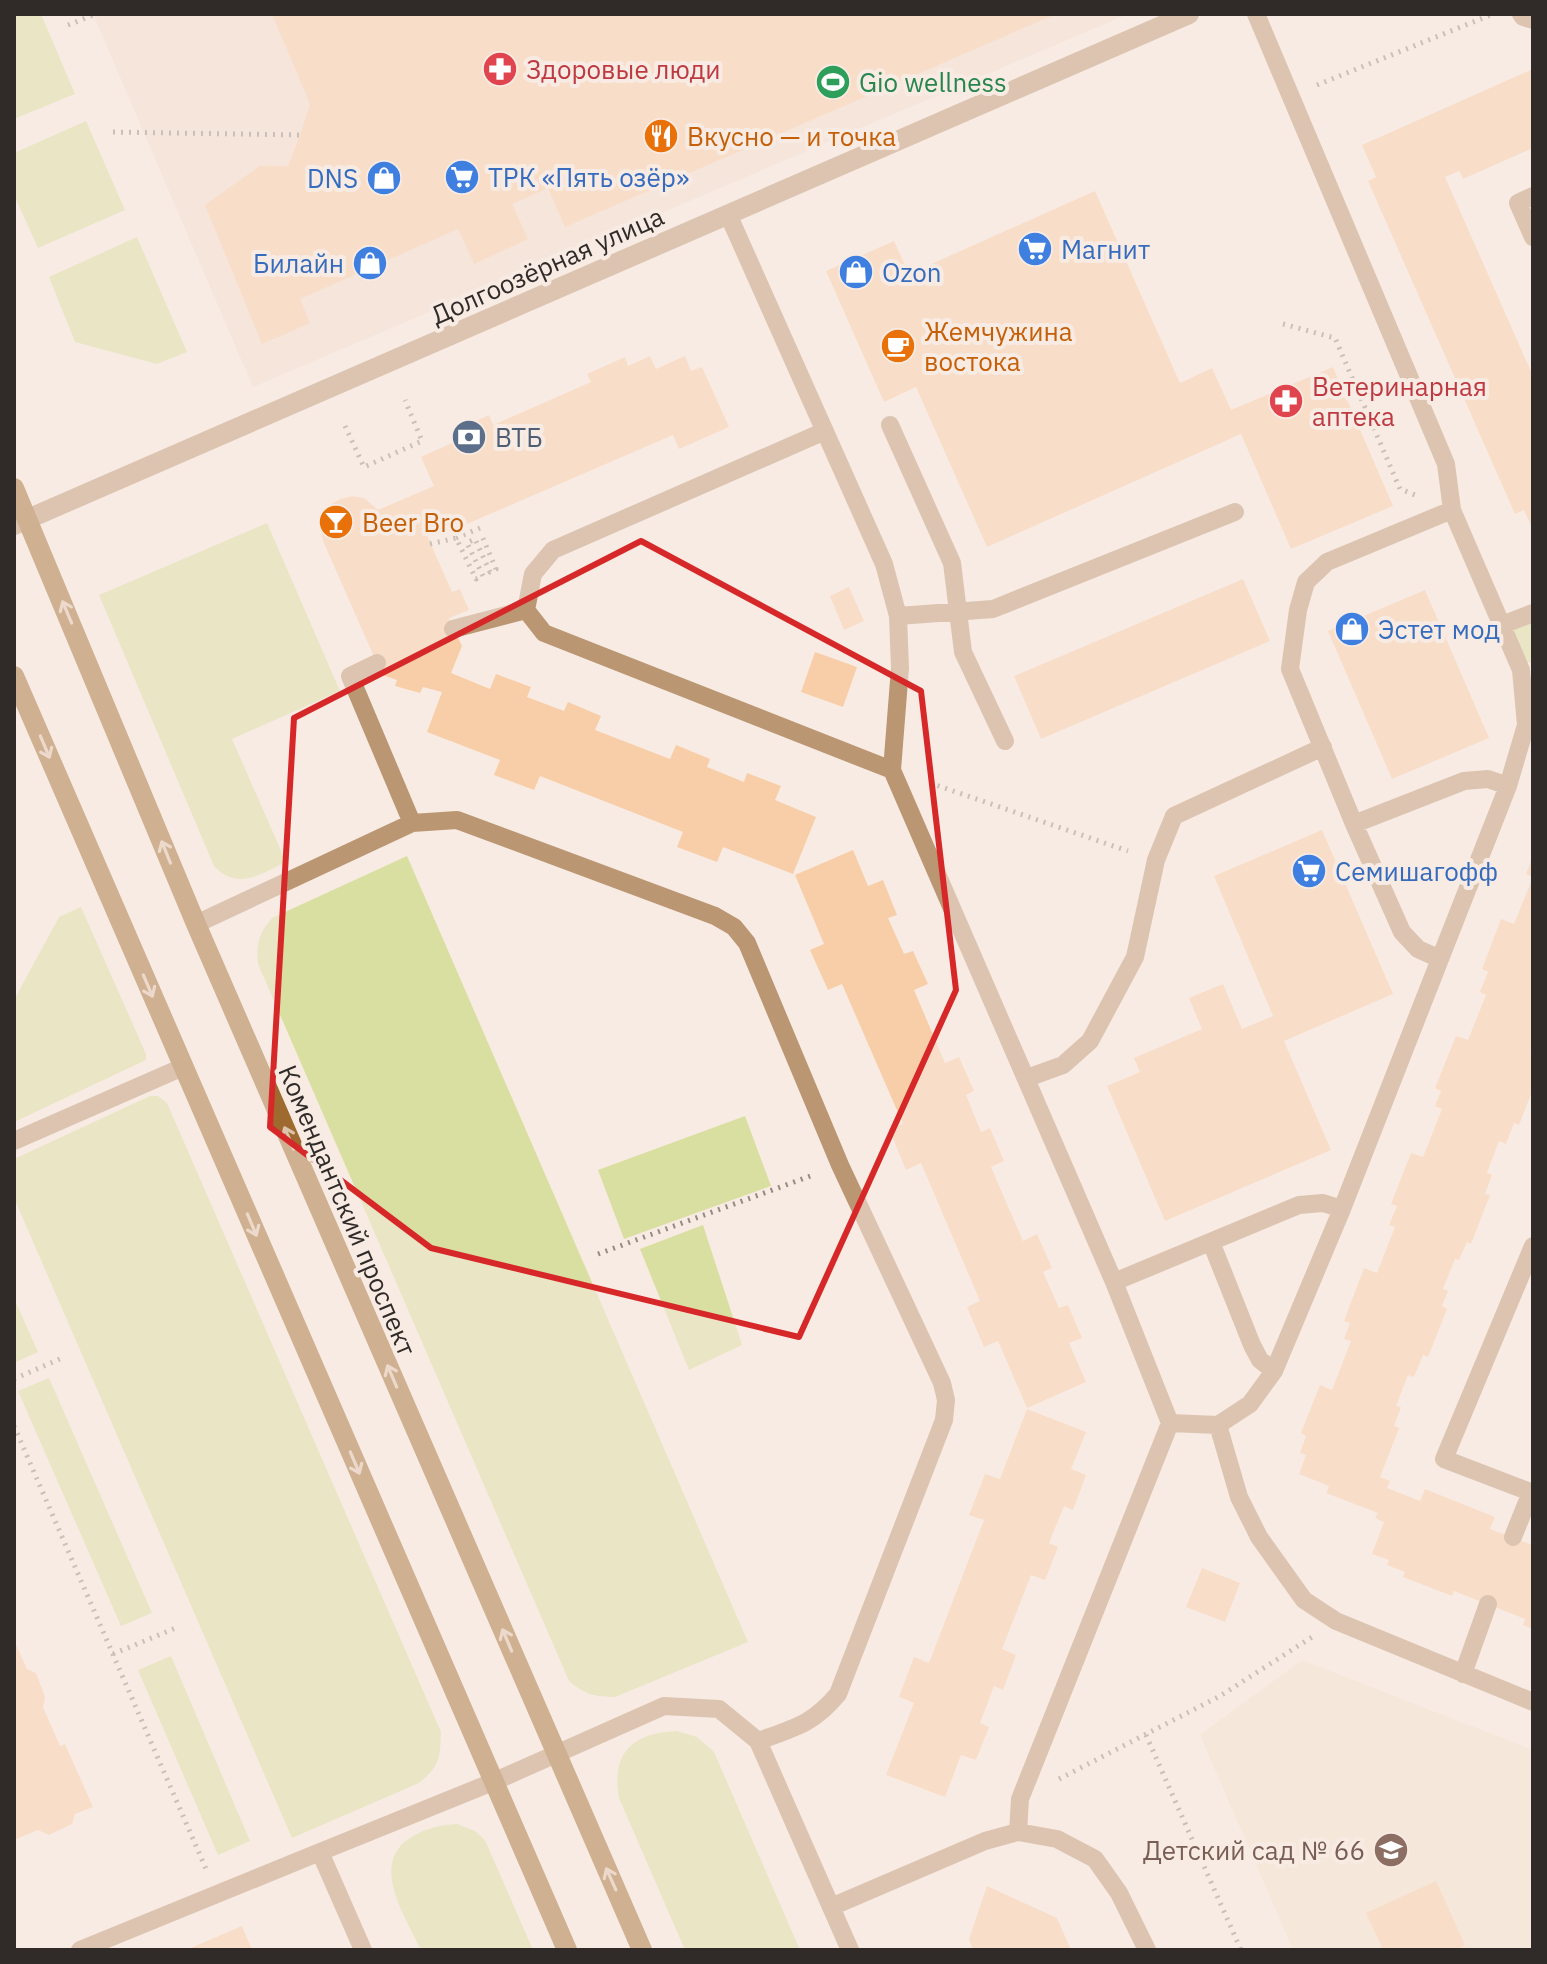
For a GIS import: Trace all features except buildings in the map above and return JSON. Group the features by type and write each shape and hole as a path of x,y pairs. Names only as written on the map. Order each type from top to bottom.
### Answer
{"main road":[{"name":"Комендантский проспект","path":"14,488 21,522 642,1950"},
{"path":"14,676 567,1950"}],"street":[{"name":"Долгоозёрная улица","path":"21,522 1189,14"}],"lane":[{"path":"1170,1423 1218,1425 1250,1404 1274,1371 1342,1209 1508,786 1526,725 1521,670 1452,510 1446,464 1256,14"},
{"path":"1521,14 1533,20"},
{"path":"1533,196 1518,203 1533,237"},
{"path":"728,214 884,564 898,616 900,668 892,770 1114,1282 1170,1423 1020,1799 1018,1832"},
{"path":"890,425 952,563 963,652 1005,741"},
{"path":"825,431 553,550 533,574 526,610 544,633 892,770"},
{"path":"1440,959 1418,949 1402,932 1290,669 1298,610 1306,582 1327,562 1452,510"},
{"path":"898,616 993,609 1235,512"},
{"path":"453,629 526,610"},
{"path":"1502,625 1533,613"},
{"path":"377,663 350,676 412,823"},
{"path":"1027,1078 1063,1065 1090,1041 1135,957 1156,860 1174,816 1323,747"},
{"path":"1354,824 1464,781 1488,779 1508,786"},
{"path":"196,924 412,823 457,820 715,916 734,927 747,943 840,1165 942,1383 946,1400 944,1420 838,1694 822,1713 802,1725 758,1741"},
{"path":"14,1141 183,1067"},
{"path":"1114,1282 1299,1205 1323,1203 1342,1209"},
{"path":"1211,1242 1252,1345 1260,1360 1274,1371"},
{"path":"1513,1537 1532,1493 1444,1459 1533,1246"},
{"path":"1218,1425 1239,1497 1259,1537 1304,1600 1336,1621 1533,1702"},
{"path":"1463,1674 1488,1604"},
{"path":"86,1949 493,1782 664,1706 719,1709 758,1741 850,1950"},
{"path":"831,1907 985,1841 1018,1832 1057,1839 1095,1859 1119,1893 1147,1950"},
{"path":"320,1852 363,1950"}],"path":[{"path":"68,25 96,14"},
{"path":"1291,96 1493,14"},
{"path":"113,132 300,135"},
{"path":"1283,324 1335,338 1400,489 1452,510"},
{"path":"345,426 364,467 422,441 405,400"},
{"path":"430,544 480,528"},
{"path":"456,538 476,579 483,576 467,543 475,539 490,572 496,569 482,536"},
{"path":"892,770 1156,860"},
{"path":"598,1254 840,1165"},
{"path":"14,1379 62,1358"},
{"path":"14,1426 217,1894"},
{"path":"1020,1799 1220,1696 1336,1621"},
{"path":"113,1654 178,1627"},
{"path":"1146,1735 1241,1950"}],"highlighted area":[{"path":"641,541 921,691 956,990 799,1337 431,1248 270,1127 294,718"}],"shaded area":[{"name":"ТРК «Пять озёр»","path":"93,14 1128,14 253,387"},
{"name":"Детский сад № 66","path":"1302,1660 1533,1750 1533,1950 1293,1950 1200,1735"}],"green space":[{"path":"14,14 41,14 75,94 14,119"},
{"path":"86,121 125,210 38,248 14,195 14,153"},
{"path":"137,237 187,352 157,364 75,342 49,277"},
{"path":"267,523 340,691 232,739 286,862 258,875 240,879 231,878 214,866 99,595"},
{"path":"1533,620 1533,662 1524,663 1511,628"},
{"path":"407,856 748,1642 615,1697 590,1694 569,1681 258,964 259,939 272,918"},
{"path":"81,907 146,1060 14,1122 14,1000 59,917"},
{"path":"150,1096 158,1096 167,1103 441,1732 438,1761 419,1783 292,1838 14,1198 14,1159"},
{"path":"745,1116 771,1186 624,1239 598,1170"},
{"path":"703,1225 742,1345 689,1370 640,1249"},
{"path":"14,1298 38,1352 14,1363"},
{"path":"49,1378 152,1613 121,1626 18,1391"},
{"path":"171,1656 250,1841 218,1855 138,1670"},
{"path":"677,1731 697,1737 714,1752 800,1950 685,1950 619,1798 617,1782 618,1768 628,1748 648,1736"},
{"path":"457,1824 475,1831 485,1840 533,1950 421,1950 394,1892 392,1862 398,1849 410,1838 433,1828"}],"place":[{"name":"Здоровые люди","path":"500,69"},
{"name":"Gio wellness","path":"833,82"},
{"name":"Вкусно — и точка","path":"661,136"},
{"name":"ТРК «Пять озёр»","path":"462,177"},
{"name":"DNS","path":"384,178"},
{"name":"Магнит","path":"1035,249"},
{"name":"Билайн","path":"370,263"},
{"name":"Ozon","path":"856,272"},
{"name":"Жемчужина востока","path":"898,346"},
{"name":"Ветеринарная аптека","path":"1286,401"},
{"name":"ВТБ","path":"469,437"},
{"name":"Beer Bro","path":"336,522"},
{"name":"Эстет мод","path":"1352,629"},
{"name":"Семишагофф","path":"1309,871"},
{"name":"Детский сад № 66","path":"1391,1850"}]}
